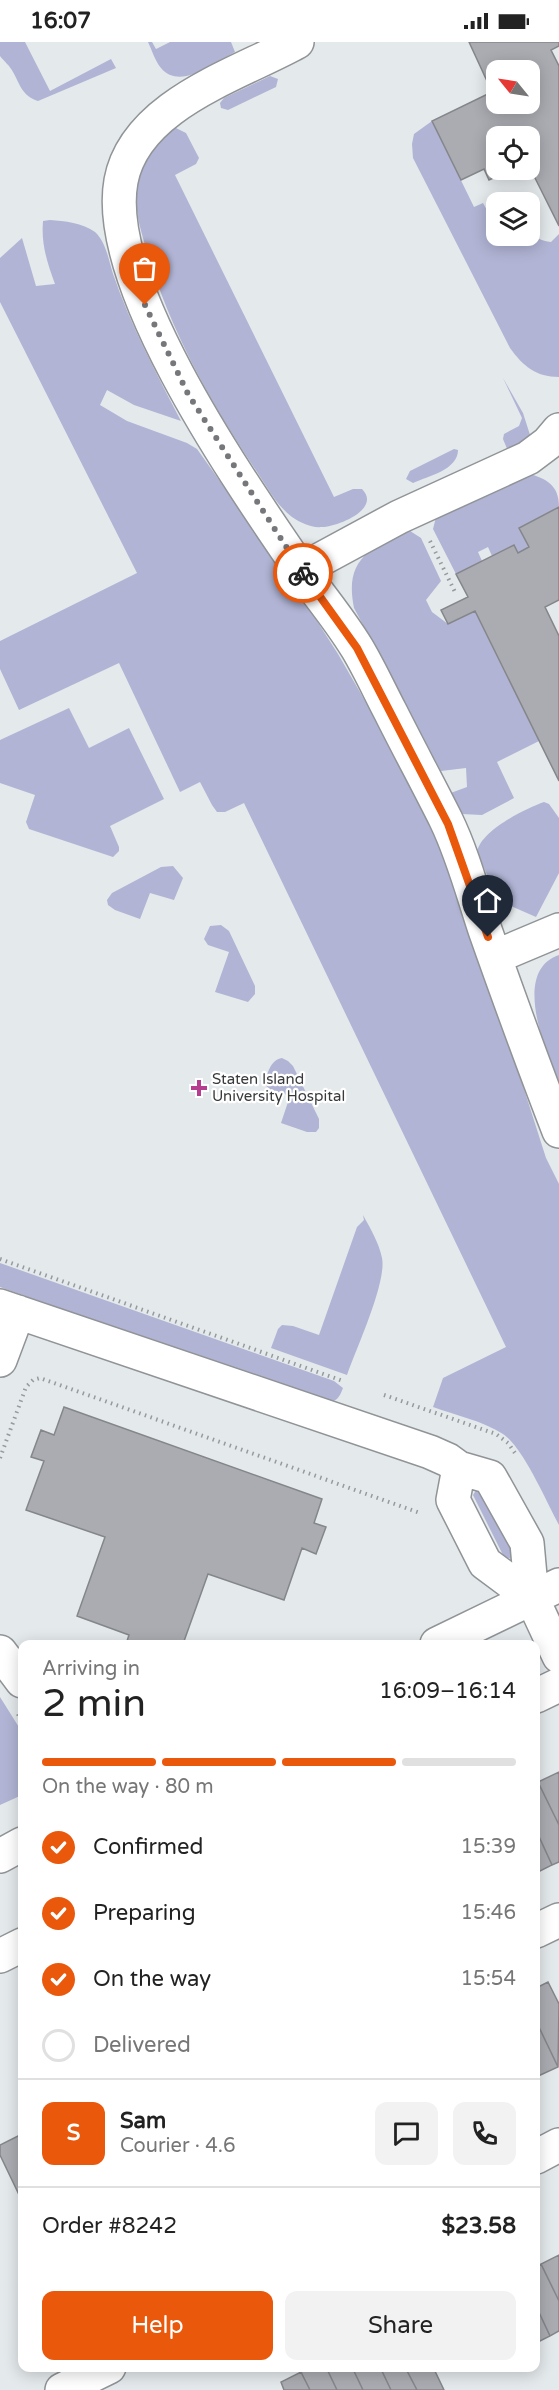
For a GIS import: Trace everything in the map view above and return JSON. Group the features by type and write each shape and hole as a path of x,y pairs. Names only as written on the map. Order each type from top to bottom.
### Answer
{"street":[{"path":"297,42 192,96 158,117 141,135 121,181 120,210 123,238 145,305 188,394 301,570 357,648 448,824 559,1131"},
{"path":"301,570 415,510 528,458 548,443 559,430"},
{"path":"495,957 559,930"},
{"path":"0,1360 9,1309 430,1452 459,1468 490,1477 527,1543 546,1592 559,1656"},
{"path":"459,1468 453,1500 485,1563 546,1592"},
{"path":"445,1640 546,1592"},
{"path":"0,1652 18,1676"},
{"path":"540,1694 559,1685"},
{"path":"0,1856 18,1846"},
{"path":"540,1929 559,1920"},
{"path":"0,1956 18,1947"},
{"path":"540,2155 559,2145"},
{"path":"62,2390 99,2372"}],"path":[{"path":"415,510 455,592"},
{"path":"0,1259 344,1381"},
{"path":"0,1458 26,1386 40,1378 426,1516"}],"shaded area":[{"path":"0,42 25,42 50,91 111,59 116,68 38,101 25,93 12,70 0,56"},
{"path":"148,42 152,42 156,49 170,42 231,42 235,52 208,68 188,76 178,77 161,68"},
{"path":"270,76 278,79 276,87 228,110 221,108 220,103 224,98"},
{"path":"432,121 474,207 483,203 486,208 486,246 540,246 540,239 551,242 559,234 559,377 537,373 520,360 510,348 413,158 414,134"},
{"path":"174,127 186,133 199,158 196,164 175,175 334,497 353,489 362,489 367,496 362,510 347,520 329,526 314,527 295,519 280,506 207,390 168,310 138,219 136,189 146,157 154,143"},
{"path":"43,221 79,225 99,236 136,331 181,421 134,405 107,390 100,405 127,421 187,443 197,449 294,585 338,654 383,732 444,857 494,995 546,1158 559,1184 559,1525 526,1463 511,1441 487,1425 433,1407 443,1378 506,1347 244,803 225,812 217,812 200,782 180,792 119,663 19,710 0,669 0,641 137,573 0,302 0,258 22,238 36,286 55,284 47,260 43,237"},
{"path":"503,378 523,413 531,438 508,451 503,439 504,434 519,426 522,418"},
{"path":"454,449 458,450 457,457 448,467 413,483 406,479 410,471"},
{"path":"527,473 546,481 554,488 559,507 519,528 529,547 518,553 514,545 492,556 488,547 478,552 482,561 456,574 433,529 436,517"},
{"path":"407,529 421,538 441,581 426,600 432,612 448,624 475,611 539,741 497,762 514,798 482,815 462,814 448,794 467,787 466,768 441,771 354,608 353,578 363,558 371,550"},
{"path":"69,708 89,748 129,728 164,799 110,826 119,847 119,851 113,857 29,829 26,822 35,795 0,783 0,740"},
{"path":"544,802 549,804 559,818 559,873 536,917 504,903 491,884 477,852 486,836 495,828"},
{"path":"173,866 183,878 174,900 150,893 140,919 108,905 107,900 112,893 161,867"},
{"path":"221,925 229,931 255,986 255,994 248,1002 215,992 229,952 208,945 204,939 210,926"},
{"path":"559,955 559,1083 541,1033 534,994 537,977 545,964"},
{"path":"282,1058 293,1066 319,1119 319,1128 316,1132 307,1132 281,1123 290,1096 265,1085 272,1065"},
{"path":"363,1215 379,1247 382,1269 370,1316 347,1375 271,1348 278,1329 282,1325 293,1326 319,1335 357,1227 364,1220"},
{"path":"0,1263 334,1381 343,1388 337,1399 326,1402 0,1287"},
{"path":"478,1487 517,1552 513,1559 504,1557 473,1495"},
{"path":"0,1697 18,1726 18,1797 0,1805"}],"building":[{"path":"469,42 559,42 559,46 551,50 559,66 559,226 536,180 540,180 540,126 486,126 486,173 484,169 461,180 432,121 486,95 486,114 540,114 540,60 486,60 486,79"},
{"path":"559,507 559,600 545,607 559,636 559,781 475,611 448,624 441,610 468,597 456,574 514,545 518,553 529,547 519,528"},
{"path":"64,1407 322,1499 314,1523 326,1527 316,1554 302,1548 284,1600 208,1574 184,1640 127,1640 129,1635 77,1616 105,1537 26,1510 44,1461 31,1457 41,1430 54,1435"},
{"path":"559,1772 559,1825 540,1786 540,1781"},
{"path":"540,1786 559,1825 559,1862 552,1865 540,1839"},
{"path":"540,1839 552,1865 540,1871"},
{"path":"548,1982 559,2004 558,2067 540,2029 540,1986"},
{"path":"540,2029 558,2067 540,2075"},
{"path":"18,2136 18,2193 0,2155 0,2145"},
{"path":"559,2255 559,2301 541,2264"},
{"path":"540,2265 559,2301 559,2331 550,2336 540,2315"},
{"path":"540,2315 550,2336 540,2341"},
{"path":"301,2372 328,2372 337,2390 310,2390"},
{"path":"301,2372 310,2390 284,2390 281,2382"},
{"path":"328,2372 354,2372 363,2390 337,2390"},
{"path":"354,2372 382,2372 391,2390 363,2390"},
{"path":"382,2372 408,2372 417,2390 391,2390"},
{"path":"408,2372 435,2372 444,2390 417,2390"}],"way so far":[{"path":"145,305 188,394 303,573"}],"place":[{"name":"Staten Island University Hospital","path":"199,1088"}],"route":[{"path":"303,573 357,648 448,824 488,937"}]}
